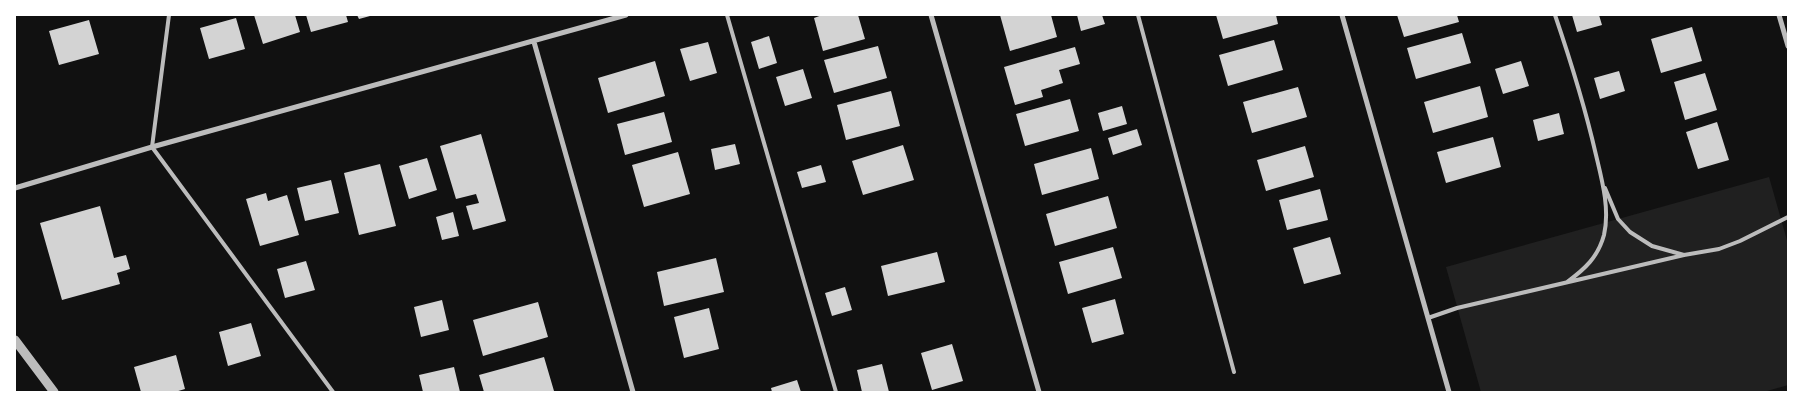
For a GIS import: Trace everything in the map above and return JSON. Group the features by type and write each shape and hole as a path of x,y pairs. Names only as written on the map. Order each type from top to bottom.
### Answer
{"street":[{"path":"15,188 152,147 626,15"},
{"path":"931,15 1039,392"},
{"path":"1342,15 1449,392"},
{"path":"1779,15 1788,46"},
{"path":"534,42 633,392"},
{"path":"15,340 54,392"}],"lane":[{"path":"169,15 152,147 333,392"},
{"path":"727,15 836,392"},
{"path":"1138,15 1234,372"},
{"path":"1555,15 1584,101 1603,184 1606,224 1600,248 1588,265 1567,282"},
{"path":"1603,184 1618,219 1630,232 1652,246 1684,255"},
{"path":"1428,318 1457,308 1719,248 1740,241 1788,217"}],"shaded area":[{"path":"1769,177 1788,244 1788,385 1764,392 1481,392 1446,267"}],"building":[{"path":"254,15 295,15 300,32 263,44"},
{"path":"306,15 346,15 348,22 311,32"},
{"path":"357,15 370,15 370,16 359,19"},
{"path":"822,15 858,15 865,39 823,51 814,18"},
{"path":"1000,15 1051,15 1057,37 1010,51"},
{"path":"1077,15 1102,15 1105,24 1081,31"},
{"path":"1216,15 1276,15 1278,24 1223,39"},
{"path":"1397,15 1457,15 1459,22 1404,37"},
{"path":"1572,15 1599,15 1602,25 1577,32"},
{"path":"236,18 245,49 209,59 200,28"},
{"path":"89,20 99,54 59,65 49,31"},
{"path":"1692,27 1702,61 1661,73 1651,39"},
{"path":"1462,33 1471,63 1416,79 1407,48"},
{"path":"769,36 777,63 759,69 751,42"},
{"path":"1274,40 1283,70 1228,86 1219,55"},
{"path":"708,42 717,73 690,81 680,49"},
{"path":"878,46 887,78 834,93 824,60"},
{"path":"1075,47 1080,64 1059,70 1063,83 1041,90 1043,97 1015,105 1004,67"},
{"path":"655,61 665,96 608,113 598,78"},
{"path":"1521,61 1529,86 1503,94 1495,69"},
{"path":"803,69 812,98 785,106 776,77"},
{"path":"1619,71 1625,91 1600,99 1594,78"},
{"path":"1705,73 1717,110 1685,120 1674,82"},
{"path":"1480,86 1488,117 1433,133 1424,102"},
{"path":"1298,87 1307,117 1252,133 1243,102"},
{"path":"891,91 900,126 846,140 837,105"},
{"path":"1070,99 1079,131 1025,146 1016,114"},
{"path":"1122,106 1127,124 1103,131 1098,113"},
{"path":"664,112 672,142 625,155 617,124"},
{"path":"1559,113 1564,134 1538,141 1533,120"},
{"path":"1717,122 1729,160 1698,169 1686,132"},
{"path":"1137,129 1142,145 1113,155 1108,138"},
{"path":"481,134 506,221 473,230 466,206 479,203 476,194 456,199 440,146"},
{"path":"1493,137 1501,167 1446,183 1437,152"},
{"path":"735,144 740,164 715,170 711,149"},
{"path":"903,145 914,180 863,195 852,161"},
{"path":"1305,146 1314,177 1266,191 1257,160"},
{"path":"1091,148 1099,179 1042,195 1034,164"},
{"path":"678,152 690,194 644,207 632,165"},
{"path":"427,158 437,190 409,199 399,166"},
{"path":"380,164 396,226 359,235 344,173"},
{"path":"821,165 826,182 802,188 797,172"},
{"path":"331,180 339,213 305,221 297,188"},
{"path":"1320,189 1328,220 1287,230 1279,200"},
{"path":"266,193 268,201 287,195 299,235 260,246 246,199"},
{"path":"1108,196 1117,228 1055,246 1046,214"},
{"path":"100,206 114,258 126,255 130,269 117,273 120,284 62,300 40,223"},
{"path":"453,212 459,236 442,240 436,217"},
{"path":"1330,237 1341,274 1304,284 1293,248"},
{"path":"1113,247 1122,278 1068,294 1059,262"},
{"path":"937,252 945,282 888,296 881,266"},
{"path":"716,258 724,292 664,306 657,272"},
{"path":"306,261 315,290 285,298 277,269"},
{"path":"845,287 852,310 832,316 825,293"},
{"path":"1115,299 1124,334 1092,343 1082,308"},
{"path":"442,300 449,330 421,337 414,307"},
{"path":"538,302 548,337 483,356 473,320"},
{"path":"709,308 719,349 684,358 674,317"},
{"path":"251,323 261,356 228,366 219,332"},
{"path":"952,344 963,381 932,390 921,353"},
{"path":"176,355 185,389 175,392 141,392 134,367"},
{"path":"544,357 554,391 484,392 479,375"},
{"path":"882,364 889,392 862,392 857,370"},
{"path":"454,367 460,392 423,392 419,375"},
{"path":"797,380 801,392 772,392 771,388"}]}
